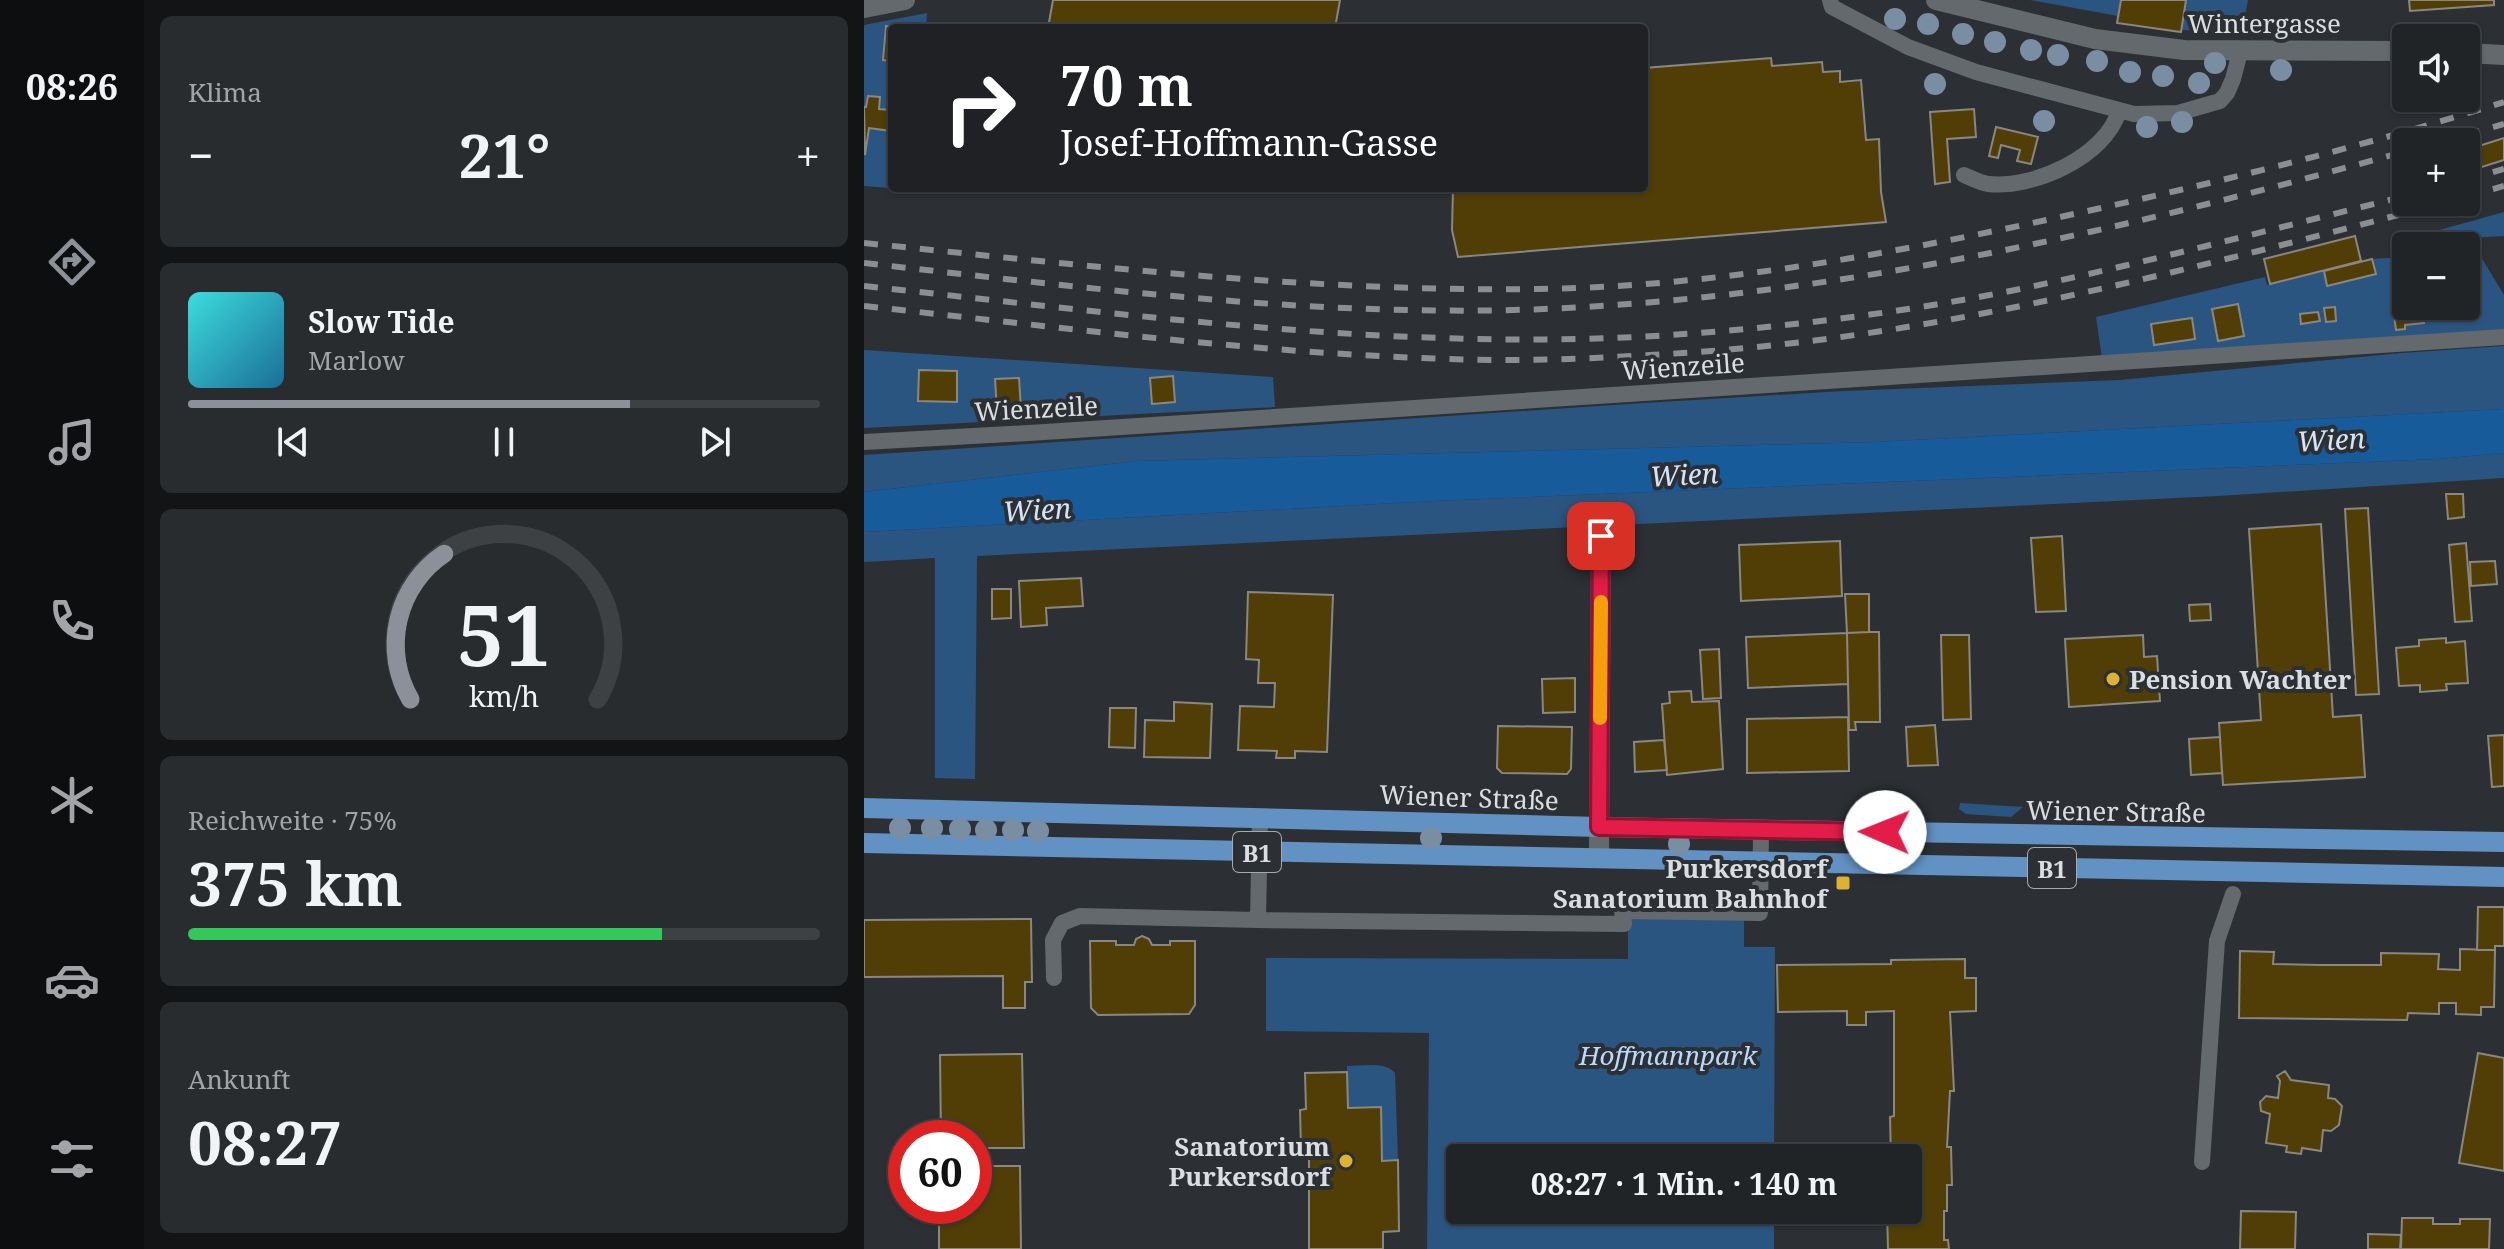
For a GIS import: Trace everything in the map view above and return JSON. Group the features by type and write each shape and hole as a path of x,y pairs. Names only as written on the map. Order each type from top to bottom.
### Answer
{"main road":[{"name":"Wiener Straße","path":"864,808 1599,827 2504,842"},
{"name":"B1","path":"864,843 2504,877"}],"street":[{"path":"864,8 905,0"},
{"name":"Wintergasse","path":"1936,0 2095,39 2184,50 2392,51"},
{"path":"2480,54 2504,55"},
{"path":"1599,858 1601,536"}],"lane":[{"path":"1830,0 1832,7 1908,47 1976,72 2134,114 2178,113 2220,101 2233,79 2240,52"},
{"path":"1964,175 1985,184 2043,175 2096,147 2112,129 2119,111"},
{"name":"Wienzeile","path":"864,442 2504,337"},
{"path":"1258,920 1260,818"},
{"path":"1054,978 1053,940 1062,923 1080,916 1624,924 1622,911 1760,913 1761,830"},
{"path":"2202,1162 2217,941 2233,894"}],"green space":[{"path":"2030,0 2248,0 2242,32 2179,30 2117,23 2118,16"},
{"path":"927,13 926,24 888,24 888,187 864,186 864,25"},
{"path":"2504,212 2504,236 2480,237 2480,232 2432,232"},
{"path":"2480,255 2504,295 2504,333 2102,358 2096,317 2265,277 2267,285 2324,271 2327,285 2376,273 2372,259 2392,258 2392,320 2480,320"},
{"path":"2504,346 2504,409 1875,442 1137,461 864,492 864,455 1844,391 2120,380"},
{"path":"864,350 1273,377 1275,407 864,428"},
{"path":"2504,453 2504,478 2218,496 977,556 975,779 935,778 935,558 864,562 864,532 1434,501 2438,459"},
{"path":"1960,803 2023,807 2011,817 1966,814 1959,809"},
{"name":"Hoffmannpark","path":"1628,916 1744,917 1744,947 1775,947 1774,1144 1446,1144 1446,1224 1774,1224 1774,1249 1427,1249 1429,1033 1266,1031 1266,958 1628,959"},
{"path":"1347,1066 1379,1066 1395,1073 1398,1160 1382,1161 1381,1107 1348,1108"}],"water":[{"name":"Wien","path":"2504,409 2504,453 2438,459 1434,501 864,532 864,492 1137,461 1875,442"}],"building":[{"path":"1053,0 1340,0 1336,24 1049,24"},
{"path":"2121,0 2186,0 2181,32 2117,23"},
{"path":"2409,0 2494,0 2494,5 2410,11"},
{"path":"886,26 888,61 883,60"},
{"path":"1771,58 1772,66 1822,62 1823,72 1840,71 1840,82 1861,80 1866,140 1879,139 1881,192 1886,222 1458,257 1452,230 1453,192 1648,192 1648,68"},
{"path":"868,96 880,97 879,109 888,110 888,130 869,128 865,155 864,107"},
{"path":"1974,109 1976,137 1947,139 1950,182 1935,184 1930,112"},
{"path":"1996,127 2038,137 2031,164 2017,161 2020,150 2001,145 1998,158 1989,156"},
{"path":"2504,138 2504,160 2480,168 2480,146"},
{"path":"2355,236 2361,261 2270,284 2264,259"},
{"path":"2372,259 2376,274 2327,286 2324,271"},
{"path":"2238,304 2244,336 2218,341 2212,309"},
{"path":"2335,307 2336,321 2326,322 2324,308"},
{"path":"2318,312 2320,321 2301,324 2300,314"},
{"path":"2192,318 2195,339 2154,345 2151,324"},
{"path":"2395,320 2424,320 2424,323 2405,325 2405,329 2396,330"},
{"path":"919,370 957,371 957,402 918,401"},
{"path":"1173,376 1175,402 1152,404 1150,378"},
{"path":"1019,378 1021,410 997,411 995,379"},
{"path":"2446,494 2463,494 2464,517 2448,519"},
{"path":"2368,508 2379,694 2356,695 2345,509"},
{"path":"2321,524 2333,717 2361,715 2365,777 2223,785 2219,723 2261,720 2249,529"},
{"path":"2062,536 2066,611 2036,612 2031,538"},
{"path":"1840,541 1842,596 1741,601 1739,545"},
{"path":"2466,543 2472,621 2455,622 2449,545"},
{"path":"2495,561 2497,584 2471,586 2470,562"},
{"path":"1081,578 1083,606 1046,608 1047,625 1021,627 1019,581"},
{"path":"992,589 1011,589 1011,618 992,619"},
{"path":"1248,592 1333,595 1327,752 1295,751 1295,758 1276,758 1277,751 1238,750 1240,706 1274,707 1275,683 1258,683 1259,660 1246,659"},
{"path":"1845,594 1869,594 1869,632 1847,633"},
{"path":"2210,604 2211,620 2190,621 2189,605"},
{"path":"1879,632 1880,722 1855,722 1856,730 1849,730 1847,633"},
{"path":"1847,633 1848,684 1748,688 1746,637"},
{"path":"1941,635 1969,635 1971,719 1943,720"},
{"name":"Pension Wachter","path":"2143,635 2144,657 2157,656 2160,701 2069,707 2065,639"},
{"path":"2446,638 2446,643 2465,641 2468,683 2446,684 2447,690 2420,692 2420,685 2399,686 2396,648 2419,646 2419,640"},
{"path":"1719,649 1721,698 1703,699 1700,650"},
{"path":"1575,678 1575,712 1543,713 1542,679"},
{"path":"1691,691 1692,702 1719,701 1723,769 1667,775 1662,704 1670,703 1669,692"},
{"path":"1174,702 1212,704 1210,758 1144,757 1145,720 1174,721"},
{"path":"1110,708 1136,708 1135,748 1109,747"},
{"path":"1848,717 1849,771 1747,773 1747,719"},
{"path":"1935,725 1938,765 1908,766 1906,727"},
{"path":"1498,726 1572,727 1571,769 1567,774 1502,773 1497,768"},
{"path":"2504,735 2504,786 2492,787 2488,736"},
{"path":"2220,737 2222,773 2191,775 2189,739"},
{"path":"1664,740 1667,770 1635,772 1634,742"},
{"path":"2478,907 2504,907 2504,946 2495,946 2495,950 2477,950"},
{"path":"1031,919 1032,982 1025,982 1025,1008 1003,1008 1003,976 864,977 864,920"},
{"path":"1142,936 1149,939 1152,945 1195,941 1195,1005 1189,1014 1098,1015 1091,1008 1090,941 1134,945 1136,939"},
{"path":"2460,949 2495,950 2494,1007 2481,1007 2481,1015 2456,1014 2456,1003 2439,1003 2439,1014 2408,1013 2407,1020 2239,1018 2240,951 2274,952 2273,964 2320,965 2381,965 2381,953 2439,954 2438,969 2460,970"},
{"path":"1965,959 1965,978 1976,978 1976,1011 1950,1012 1954,1091 1950,1091 1947,1147 1951,1147 1952,1185 1947,1185 1947,1211 1944,1211 1944,1240 1948,1240 1949,1249 1888,1249 1887,1224 1922,1224 1922,1144 1891,1144 1890,1117 1894,1116 1894,1011 1866,1012 1866,1025 1847,1025 1847,1011 1778,1012 1777,965 1891,964 1891,960"},
{"path":"2478,1053 2504,1058 2504,1171 2459,1163"},
{"path":"1022,1054 1024,1148 992,1148 992,1120 941,1120 940,1055"},
{"path":"2285,1071 2291,1080 2329,1085 2328,1098 2335,1099 2342,1106 2339,1125 2331,1131 2323,1130 2321,1151 2302,1148 2301,1154 2286,1152 2287,1146 2266,1143 2270,1114 2261,1111 2260,1102 2266,1096 2278,1098 2280,1081 2277,1076"},
{"name":"Sanatorium Purkersdorf","path":"1347,1072 1348,1108 1381,1107 1382,1161 1398,1160 1399,1231 1383,1232 1383,1249 1309,1249 1309,1147 1301,1147 1300,1110 1306,1109 1305,1073"},
{"path":"992,1166 1020,1166 1021,1249 939,1249 939,1224 992,1224"},
{"path":"2241,1211 2296,1212 2295,1249 2240,1249"},
{"path":"2402,1218 2433,1218 2433,1224 2460,1224 2460,1219 2490,1219 2489,1249 2401,1249"},
{"path":"2368,1234 2401,1235 2400,1249 2368,1249"}],"railway":[{"path":"864,243 1285,282 1454,289 1603,287 1667,282 1796,267 2051,219 2279,166 2504,102"},
{"path":"2480,131 2504,124"},
{"path":"864,263 1118,291 1289,305 1459,311 1654,302 1871,275 1980,255 2194,207 2392,155"},
{"path":"2480,176 2504,169"},
{"path":"2480,193 2504,186"},
{"path":"864,286 1171,319 1376,335 1581,339 1684,334 1855,317 1983,296 2121,267 2392,199"},
{"path":"864,306 1156,338 1376,356 1508,360 1683,353 1780,345 1973,315 2164,274 2394,216"}],"slow traffic":[{"path":"1600,718 1601,602"}],"place":[{"name":"Pension Wachter","path":"2113,679"},
{"name":"Purkersdorf Sanatorium Bahnhof","path":"1843,883"},
{"name":"Sanatorium Purkersdorf","path":"1346,1161"}],"route":[{"path":"1601,536 1599,827 1885,832"}]}
